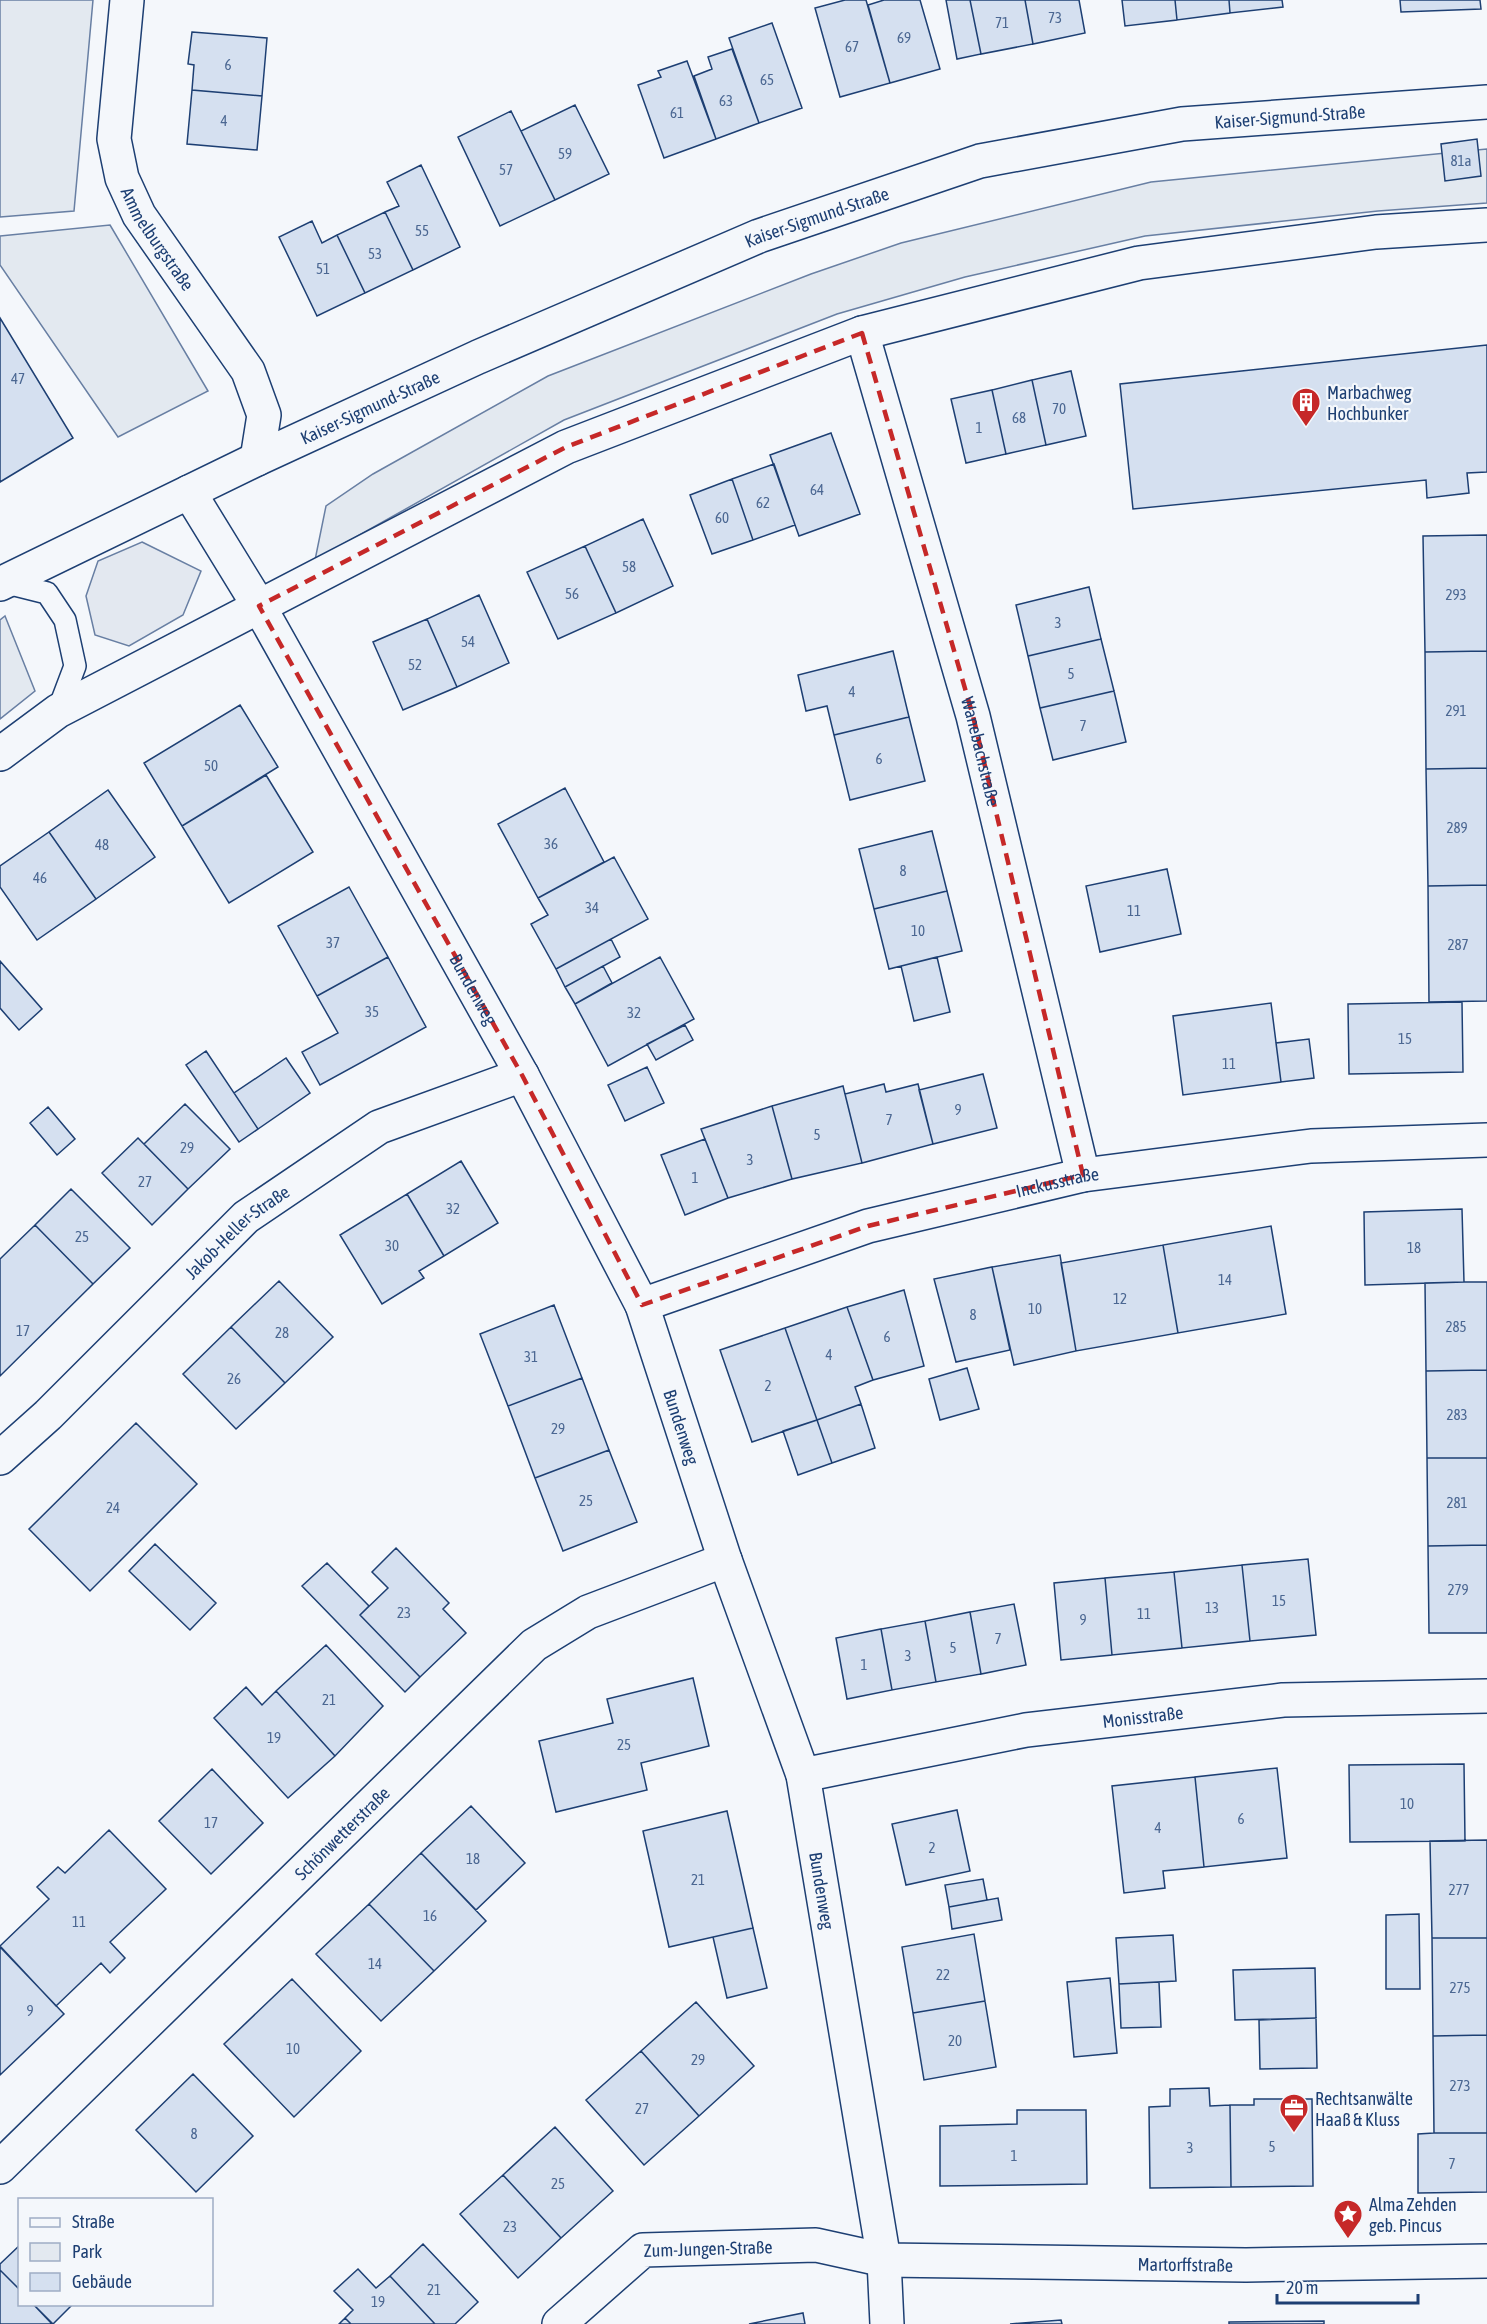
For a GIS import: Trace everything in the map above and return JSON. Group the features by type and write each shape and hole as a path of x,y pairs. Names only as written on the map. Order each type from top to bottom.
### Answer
{"street":[{"name":"Ammelburgstraße","path":"127,0 114,139 122,178 139,215 248,371 264,415 257,459"},
{"name":"Kaiser-Sigmund-Straße","path":"1,583 257,459 477,357 759,236 980,161 1182,124 1487,102"},
{"path":"0,754 58,711 566,447 862,333 1139,263 1376,232 1487,225"},
{"name":"Wanebachstraße","path":"862,333 973,716 1083,1175"},
{"path":"189,492 259,606"},
{"name":"Bundenweg","path":"259,606 522,1075 642,1305 725,1560 803,1775 884,2260 887,2324"},
{"name":"Jakob-Heller-Straße","path":"0,1458 48,1415 246,1217 379,1127 522,1075"},
{"name":"Inckusstraße","path":"642,1305 868,1226 1083,1175 1311,1146 1487,1140"},
{"name":"Schönwetterstraße","path":"0,2167 534,1645 588,1612 725,1560"},
{"name":"Monisstraße","path":"803,1775 1026,1730 1155,1715 1283,1701 1487,1696"},
{"name":"Zum-Jungen-Straße","path":"559,2324 643,2250 816,2245 884,2260"},
{"name":"Martorffstraße","path":"884,2260 1246,2265 1487,2261"}],"lane":[{"path":"1,583 47,593 65,620 75,666 58,711"}],"highlighted area":[{"path":"862,333 973,716 1083,1175 868,1226 642,1305 522,1075 259,606 566,447"}],"green space":[{"path":"0,0 93,0 74,211 0,217"},
{"path":"1487,149 1487,203 1378,211 1145,236 965,277 837,314 564,420 315,560 326,506 373,474 548,376 811,274 901,243 1151,182"},
{"path":"110,225 208,391 118,437 0,265 0,236"},
{"path":"5,616 35,691 0,719 0,620"}],"shaded area":[{"path":"142,542 201,571 183,615 129,646 95,635 86,596 98,561"}],"building":[{"path":"845,0 866,0 890,83 840,97 815,8"},
{"path":"884,0 920,0 940,69 890,83 868,5"},
{"path":"946,0 970,0 981,54 957,59"},
{"path":"970,0 1025,0 1033,44 981,54"},
{"path":"1025,0 1079,0 1085,33 1033,44"},
{"path":"1122,0 1175,0 1177,20 1125,26"},
{"path":"1175,0 1229,0 1230,13 1177,20"},
{"path":"1229,0 1282,0 1283,7 1230,13"},
{"path":"1400,0 1480,0 1481,9 1401,12"},
{"path":"772,23 802,108 759,123 729,38"},
{"path":"192,32 267,38 262,96 192,90 194,65 188,64"},
{"path":"732,49 759,123 716,139 694,76 712,69 708,57"},
{"path":"687,61 716,139 664,158 638,85 661,77 658,71"},
{"path":"192,90 262,96 257,150 187,144"},
{"path":"575,105 609,174 555,200 521,131"},
{"path":"511,111 555,200 500,226 458,137"},
{"path":"1477,139 1481,176 1445,181 1441,144"},
{"path":"421,165 460,247 413,270 385,212 399,206 387,182"},
{"path":"385,212 413,270 365,293 337,235"},
{"path":"312,221 322,243 337,235 365,293 317,316 279,237"},
{"path":"0,318 73,438 0,482"},
{"name":"Marbachweg Hochbunker","path":"1487,345 1487,472 1467,473 1469,493 1427,498 1426,480 1133,509 1120,384"},
{"path":"1071,371 1086,436 1046,445 1032,380"},
{"path":"1032,380 1046,445 1006,454 992,390"},
{"path":"992,390 1006,454 966,463 951,399"},
{"path":"831,433 860,514 799,536 770,455"},
{"path":"774,464 795,525 753,540 732,479"},
{"path":"732,479 753,540 712,554 690,495"},
{"path":"643,519 673,586 616,613 585,546"},
{"path":"1487,535 1487,651 1425,652 1423,536"},
{"path":"585,546 616,613 558,639 527,572"},
{"path":"1089,587 1101,639 1028,656 1016,605"},
{"path":"479,595 509,663 457,687 427,619"},
{"path":"427,619 457,687 403,710 373,642"},
{"path":"1101,639 1114,691 1040,708 1028,656"},
{"path":"893,651 909,717 834,735 827,706 806,711 798,675"},
{"path":"1487,651 1487,768 1426,769 1425,652"},
{"path":"1114,691 1126,742 1053,760 1040,708"},
{"path":"240,705 278,767 182,826 144,763"},
{"path":"909,717 925,781 850,800 834,735"},
{"path":"1487,768 1487,885 1428,886 1426,769"},
{"path":"266,775 313,852 229,903 182,826"},
{"path":"565,788 604,862 538,898 498,824"},
{"path":"108,790 155,857 96,899 49,832"},
{"path":"932,831 947,891 874,909 859,849"},
{"path":"49,832 96,899 37,940 0,887 0,866"},
{"path":"614,857 648,919 556,969 531,924 548,915 538,898"},
{"path":"1167,869 1181,934 1100,952 1086,886"},
{"path":"1487,885 1487,1001 1429,1002 1428,886"},
{"path":"349,887 388,957 317,996 278,926"},
{"path":"947,891 962,951 889,969 874,909"},
{"path":"611,939 620,957 565,987 556,969"},
{"path":"388,957 426,1027 320,1085 302,1052 338,1033 317,996"},
{"path":"660,957 694,1019 608,1066 575,1004"},
{"path":"937,957 950,1012 914,1021 901,966"},
{"path":"0,961 42,1009 19,1030 0,1008"},
{"path":"603,966 612,983 575,1004 565,987"},
{"path":"1462,1002 1463,1072 1349,1074 1348,1004"},
{"path":"1271,1003 1281,1082 1183,1095 1173,1016"},
{"path":"685,1025 693,1040 656,1060 647,1044"},
{"path":"1309,1039 1314,1078 1281,1082 1276,1043"},
{"path":"206,1051 258,1129 239,1142 186,1065"},
{"path":"286,1058 310,1093 258,1129 234,1093"},
{"path":"647,1067 664,1103 625,1121 608,1085"},
{"path":"983,1074 997,1128 933,1144 919,1090"},
{"path":"884,1084 886,1092 918,1084 933,1144 862,1163 845,1094"},
{"path":"843,1086 862,1163 792,1179 772,1106"},
{"path":"185,1104 230,1149 188,1189 144,1144"},
{"path":"772,1106 792,1179 728,1198 701,1129"},
{"path":"48,1107 75,1139 57,1155 30,1123"},
{"path":"138,1138 188,1189 152,1225 102,1173"},
{"path":"705,1139 728,1198 685,1215 661,1155"},
{"path":"461,1161 498,1223 444,1256 407,1194"},
{"path":"71,1189 130,1248 93,1284 35,1225"},
{"path":"407,1194 444,1256 419,1271 424,1278 382,1304 340,1235"},
{"path":"1462,1209 1464,1282 1365,1285 1364,1212"},
{"path":"35,1225 93,1284 0,1376 0,1259"},
{"path":"1271,1226 1286,1314 1178,1333 1163,1245"},
{"path":"1163,1245 1178,1333 1076,1351 1061,1263"},
{"path":"1060,1255 1076,1351 1014,1365 992,1267"},
{"path":"992,1267 1010,1350 956,1362 934,1279"},
{"path":"279,1281 333,1337 285,1383 231,1327"},
{"path":"1487,1282 1487,1370 1426,1371 1425,1283"},
{"path":"904,1290 924,1366 873,1380 847,1307"},
{"path":"554,1305 582,1378 508,1406 480,1334"},
{"path":"847,1307 873,1380 855,1387 861,1404 817,1420 785,1328"},
{"path":"231,1327 285,1383 236,1429 183,1374"},
{"path":"785,1328 817,1420 752,1442 720,1350"},
{"path":"967,1368 979,1409 940,1420 929,1379"},
{"path":"1487,1370 1487,1458 1427,1458 1426,1371"},
{"path":"582,1378 609,1450 535,1478 508,1406"},
{"path":"861,1404 875,1448 832,1463 817,1420"},
{"path":"817,1420 832,1463 798,1475 783,1431"},
{"path":"136,1423 197,1484 90,1591 29,1529"},
{"path":"609,1450 637,1522 563,1551 535,1478"},
{"path":"1427,1458 1487,1458 1487,1545 1428,1546"},
{"path":"155,1544 216,1603 190,1630 129,1571"},
{"path":"1487,1545 1487,1633 1429,1633 1428,1546"},
{"path":"396,1548 449,1603 443,1609 466,1633 420,1677 360,1615 388,1588 372,1572"},
{"path":"1308,1559 1316,1635 1250,1641 1242,1565"},
{"path":"327,1563 369,1606 360,1615 420,1677 405,1692 302,1586"},
{"path":"1242,1565 1250,1641 1182,1648 1174,1572"},
{"path":"1174,1572 1182,1648 1112,1655 1105,1578"},
{"path":"1105,1578 1112,1655 1061,1660 1054,1583"},
{"path":"1014,1604 1026,1665 981,1674 970,1612"},
{"path":"970,1612 981,1674 936,1682 925,1621"},
{"path":"925,1621 936,1682 892,1690 881,1629"},
{"path":"881,1629 892,1690 847,1699 836,1638"},
{"path":"326,1645 383,1706 335,1756 276,1691"},
{"path":"693,1678 709,1746 641,1763 647,1790 556,1812 539,1741 613,1723 607,1699"},
{"path":"246,1687 262,1705 276,1691 335,1756 288,1798 214,1718"},
{"path":"1464,1764 1465,1841 1350,1842 1349,1765"},
{"path":"1277,1768 1287,1858 1204,1867 1195,1777"},
{"path":"212,1769 263,1823 211,1874 159,1821"},
{"path":"1195,1777 1204,1867 1163,1871 1165,1888 1124,1893 1112,1786"},
{"path":"471,1806 525,1863 476,1910 421,1853"},
{"path":"957,1810 970,1871 906,1885 892,1824"},
{"path":"727,1811 753,1928 669,1947 643,1831"},
{"path":"109,1830 166,1889 110,1942 125,1958 110,1973 101,1963 56,2006 0,1946 49,1899 37,1887 58,1867 65,1873"},
{"path":"1487,1840 1487,1938 1432,1938 1430,1841"},
{"path":"421,1853 486,1921 434,1971 369,1904"},
{"path":"983,1879 987,1900 949,1907 945,1885"},
{"path":"998,1898 1002,1920 952,1929 949,1907"},
{"path":"369,1904 434,1971 381,2021 316,1954"},
{"path":"1419,1914 1420,1989 1386,1989 1386,1915"},
{"path":"753,1928 767,1988 727,1998 713,1937"},
{"path":"974,1934 985,2001 913,2013 902,1947"},
{"path":"1173,1935 1176,1981 1119,1984 1116,1938"},
{"path":"1432,1938 1487,1938 1487,2035 1433,2036"},
{"path":"0,1947 64,2014 0,2075"},
{"path":"1315,1968 1316,2018 1235,2020 1233,1970"},
{"path":"1110,1978 1117,2053 1074,2057 1067,1982"},
{"path":"292,1979 361,2051 294,2117 224,2044"},
{"path":"1159,1982 1161,2027 1121,2028 1119,1984"},
{"path":"985,2001 996,2067 924,2080 913,2013"},
{"path":"696,2002 754,2066 699,2116 641,2051"},
{"path":"1316,2018 1317,2068 1260,2069 1259,2020"},
{"path":"1487,2035 1487,2133 1434,2133 1433,2036"},
{"path":"641,2051 699,2116 644,2165 586,2100"},
{"path":"193,2074 253,2136 196,2192 136,2130"},
{"path":"1209,2088 1210,2106 1230,2105 1231,2187 1150,2188 1149,2107 1170,2106 1170,2089"},
{"path":"1254,2099 1312,2099 1313,2186 1231,2187 1230,2105 1254,2105"},
{"path":"1017,2110 1086,2110 1087,2184 940,2186 940,2126 1017,2124"},
{"path":"555,2127 613,2191 561,2238 503,2175"},
{"path":"1487,2133 1487,2192 1418,2193 1418,2134"},
{"path":"503,2175 561,2238 518,2278 460,2214"},
{"path":"423,2244 478,2302 455,2324 435,2324 390,2276"},
{"path":"18,2247 18,2288 0,2270 0,2264"},
{"path":"358,2269 376,2288 390,2276 435,2324 351,2324 345,2318 353,2310 334,2291"},
{"path":"0,2270 18,2288 18,2306 35,2306 52,2324 0,2324"},
{"path":"35,2306 71,2306 53,2324"},
{"path":"803,2313 805,2324 749,2324"},
{"path":"345,2318 351,2324 339,2324"},
{"path":"1061,2320 1062,2324 1010,2324"},
{"path":"1324,2321 1324,2324 1229,2324 1229,2322"}],"place":[{"name":"Marbachweg Hochbunker","path":"1306,428"},
{"name":"Rechtsanwälte Haaß & Kluss","path":"1294,2134"},
{"name":"Alma Zehden geb. Pincus","path":"1348,2240"}]}
